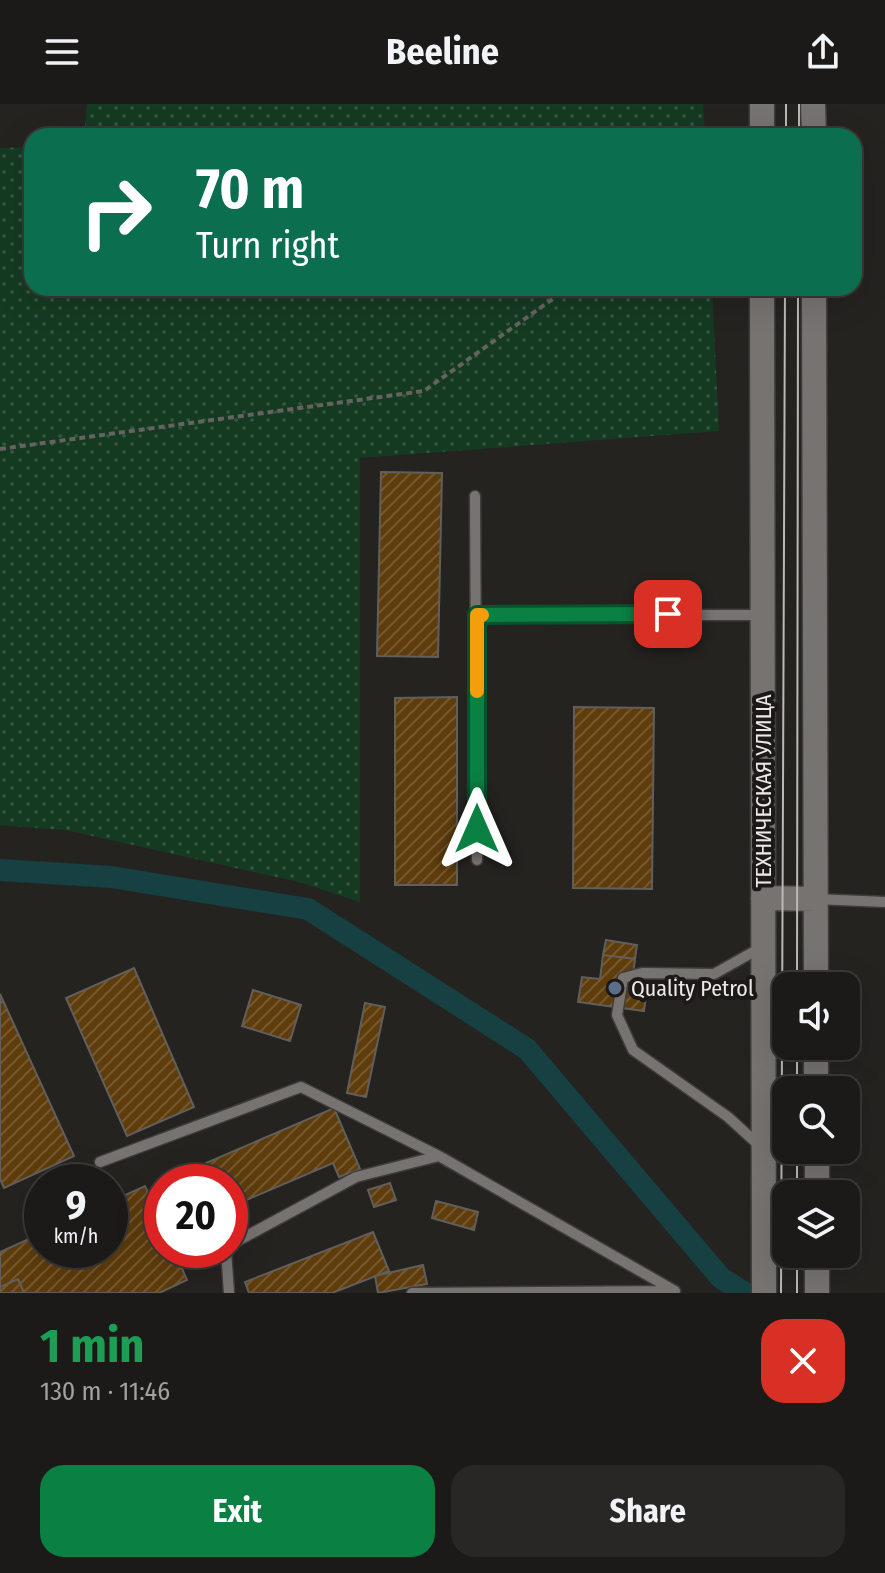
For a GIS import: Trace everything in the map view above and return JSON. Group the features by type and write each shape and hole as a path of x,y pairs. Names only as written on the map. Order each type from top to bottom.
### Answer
{"main road":[{"path":"762,104 762,128"},
{"path":"813,104 814,128"},
{"name":"ТЕХНИЧЕСКАЯ УЛИЦА","path":"762,296 764,1293"},
{"path":"814,296 816,972"},
{"path":"763,898 816,899"},
{"path":"817,1268 817,1291"}],"lane":[{"path":"475,496 477,860"},
{"path":"477,615 763,615"},
{"path":"816,899 885,902"},
{"path":"764,946 714,974 642,973 623,978 617,1015 633,1050 728,1117 764,1150"},
{"path":"100,1162 301,1087 439,1156 675,1292"},
{"path":"248,1235 356,1177 439,1156"},
{"path":"227,1268 229,1293"},
{"path":"412,1293 675,1292"}],"path":[{"path":"0,449 424,391 557,296"}],"green space":[{"path":"87,104 703,104 704,128 85,128"},
{"path":"24,147 24,296 712,296 719,431 360,458 360,902 303,883 66,830 0,825 0,148"}],"building":[{"path":"381,472 442,473 438,657 377,656"},
{"path":"457,697 457,885 395,885 395,698"},
{"path":"574,707 654,708 652,889 573,888"},
{"path":"606,940 637,945 635,959 603,955"},
{"path":"603,955 635,959 632,984 647,986 644,1011 578,1002 582,977 600,979"},
{"path":"134,968 194,1107 127,1136 66,998"},
{"path":"253,990 301,1005 290,1041 242,1026"},
{"path":"0,994 74,1156 56,1164 24,1164 24,1179 4,1188 0,1179"},
{"path":"365,1003 385,1007 366,1097 347,1093"},
{"path":"334,1108 360,1169 339,1177 333,1163 248,1199 248,1164 206,1163"},
{"path":"390,1183 396,1200 374,1207 368,1190"},
{"path":"144,1186 144,1268 182,1268 187,1280 159,1293 24,1293 18,1279 0,1287 0,1252 24,1241 24,1268 128,1268 128,1194"},
{"path":"436,1201 478,1212 474,1230 432,1218"},
{"path":"373,1232 389,1271 332,1293 249,1293 245,1282"},
{"path":"423,1265 427,1284 378,1293 375,1276"},
{"path":"18,1279 24,1293 0,1293 0,1287"}],"waterway":[{"path":"0,870 111,877 308,909 527,1049 721,1278 745,1293"}],"tram line":[{"path":"786,104 786,128"},
{"path":"799,104 799,128"},
{"path":"781,1293 785,296"},
{"path":"797,972 798,296"},
{"path":"797,1060 797,1076"},
{"path":"797,1164 797,1180"},
{"path":"797,1268 797,1293"}],"slow traffic":[{"path":"477,691 477,615 482,615"}],"place":[{"name":"Quality Petrol","path":"615,988"}],"route":[{"path":"477,829 477,615 668,614"}]}
